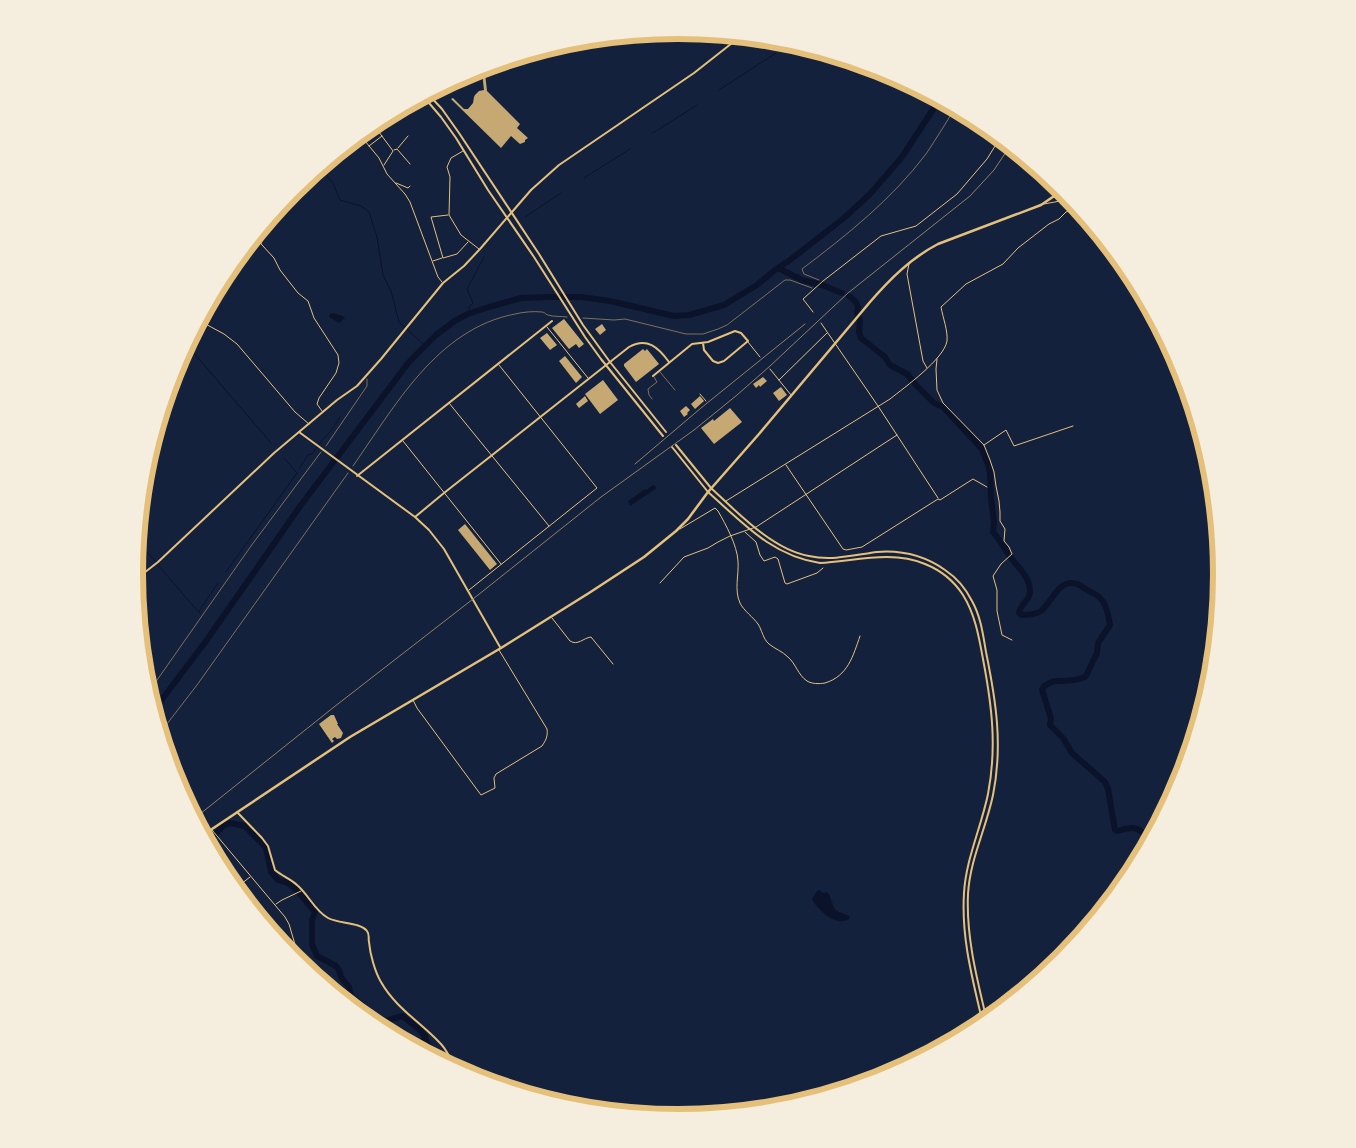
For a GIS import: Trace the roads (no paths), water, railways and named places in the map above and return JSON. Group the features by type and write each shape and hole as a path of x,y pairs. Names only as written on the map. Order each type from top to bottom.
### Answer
{"highway":[{"path":"209,832 350,737 500,649 644,557 688,519 711,488 889,280 925,250 1041,205 1055,195"}],"street":[{"path":"143,574 299,432 357,386 443,283 464,266 531,190 559,165 694,73 734,42"},
{"path":"432,99 450,120 539,254 579,319 610,362 666,432"},
{"path":"427,101 463,150 585,337 662,436"},
{"path":"378,131 393,151"},
{"path":"369,146 382,136"},
{"path":"384,165 393,151 408,136"},
{"path":"365,140 384,165 387,174 410,202 438,277 443,283"},
{"path":"814,312 803,299 814,288 881,236 916,226 952,199 977,172 996,144"},
{"path":"397,149 410,164"},
{"path":"463,150 452,158 447,167 450,177 449,215 461,235 480,249"},
{"path":"395,183 408,188 410,186"},
{"path":"1041,205 1061,201"},
{"path":"726,502 890,399 904,388 938,358 945,347 947,342 946,332 941,307 966,284 1003,264 1018,248 1070,210"},
{"path":"443,258 431,217 449,215"},
{"path":"259,241 298,293 308,301 314,318 338,355 340,363 336,373 317,404 323,412"},
{"path":"433,261 457,254 469,241"},
{"path":"908,264 907,274 910,292 923,361 927,368"},
{"path":"357,476 552,321"},
{"path":"821,323 938,498"},
{"path":"205,324 237,344 295,412 309,424"},
{"path":"547,326 588,378"},
{"path":"653,376 692,344 719,339 735,331 741,333 760,357"},
{"path":"779,380 827,332"},
{"path":"703,343 704,350 713,361 718,363 724,361 748,341"},
{"path":"415,517 632,345 648,343 657,348 669,362"},
{"path":"938,358 936,370 937,390 943,403 984,445 994,472 1000,506 1000,521 1005,529 1004,541 1011,550 1010,556 992,576 996,590 996,611 1002,635 1012,640"},
{"path":"468,590 597,488 498,364"},
{"path":"770,369 792,395"},
{"path":"700,394 706,401"},
{"path":"449,403 550,526"},
{"path":"984,445 1006,430 1014,446 1073,426"},
{"path":"299,432 415,517 429,530 444,549 547,729 546,740 542,746 496,774 495,788 481,794 413,700"},
{"path":"660,583 681,559 708,548 730,536 756,527 897,435"},
{"path":"402,440 502,564"},
{"path":"676,445 711,488 779,545 790,551 810,557 836,558 891,552 926,559 937,564 954,577 966,591 978,613 994,690 998,725 997,760 993,794 974,860 968,894 968,926 971,949 985,1012"},
{"path":"672,447 708,492 750,530 788,555 809,561 828,563 890,557 907,559 935,569 955,584 963,594 970,609 980,642 988,684 993,734 993,760 985,810 969,860 964,894 966,950 981,1015"},
{"path":"786,464 805,495 843,549 846,550 862,548 938,498 940,500 973,479 988,487"},
{"path":"676,530 688,525 715,508 718,511 730,536 738,562 737,582 740,604 758,625 769,644 789,658 805,680 822,684 838,676 848,666 860,636"},
{"path":"745,532 756,542 764,561 775,557 778,559 785,583 787,584 817,573 823,568"},
{"path":"551,617 573,643 591,637 613,664"},
{"path":"237,812 268,846 275,870 296,883 326,917 336,922 358,926 366,930 369,935 380,981 392,998 444,1047 451,1059"},
{"path":"212,829 285,916 296,948"},
{"path":"242,884 251,876"},
{"path":"276,904 302,890"}],"lane":[{"path":"659,370 675,390"},
{"path":"652,399 648,392 650,387 657,382 653,376"}],"water":[{"path":"333,313 345,318 339,323 329,317"},
{"path":"653,485 657,488 630,506 628,501"},
{"path":"819,890 823,893 827,892 835,909 850,918 845,921 834,920 823,913 812,899"},
{"path":"424,1033 439,1053 416,1041 423,1037"}],"waterway":[{"path":"778,51 782,49"},
{"path":"719,90 776,53"},
{"path":"653,133 697,105"},
{"path":"159,704 206,641 301,505 409,362 436,335 456,320 468,314 521,298 581,297 610,301 674,316 689,315 724,305 757,285 790,260 844,218 870,194 902,157 936,105"},
{"path":"584,178 630,149"},
{"path":"324,173 333,183 340,200 361,206 369,212 377,237 383,275 391,291 399,322 424,345"},
{"path":"525,217 561,193"},
{"path":"468,314 473,303 467,289 484,257"},
{"path":"778,268 802,280 842,293"},
{"path":"849,296 856,302 858,307 857,313 860,321 859,332 861,338 885,357 890,365 907,374 934,403 943,407 982,449 990,473 994,522 993,532 1028,581 1030,592 1019,613 1027,615 1041,611 1059,589 1072,583 1095,594 1105,605 1110,625 1098,643 1097,653 1086,676 1076,680 1053,682 1044,686 1042,690 1051,718 1050,725 1063,738 1072,753 1105,782 1108,789 1115,830 1136,828 1145,836"},
{"path":"192,350 271,443"},
{"path":"299,469 308,455 312,454 340,417"},
{"path":"226,572 297,473 284,458"},
{"path":"144,548 155,561"},
{"path":"159,566 200,613"},
{"path":"199,611 218,583"},
{"path":"212,838 224,825 230,823 245,826 266,848 271,872 278,880 288,883 296,889 315,912 312,920 312,944 317,956 336,966 341,977 349,987 351,996 368,1010"},
{"path":"384,1021 402,1016 425,1036"}],"railway":[{"path":"200,814 601,497 694,430 737,395 848,293 970,196 994,170 1007,151"},
{"path":"635,464 805,324"}]}
